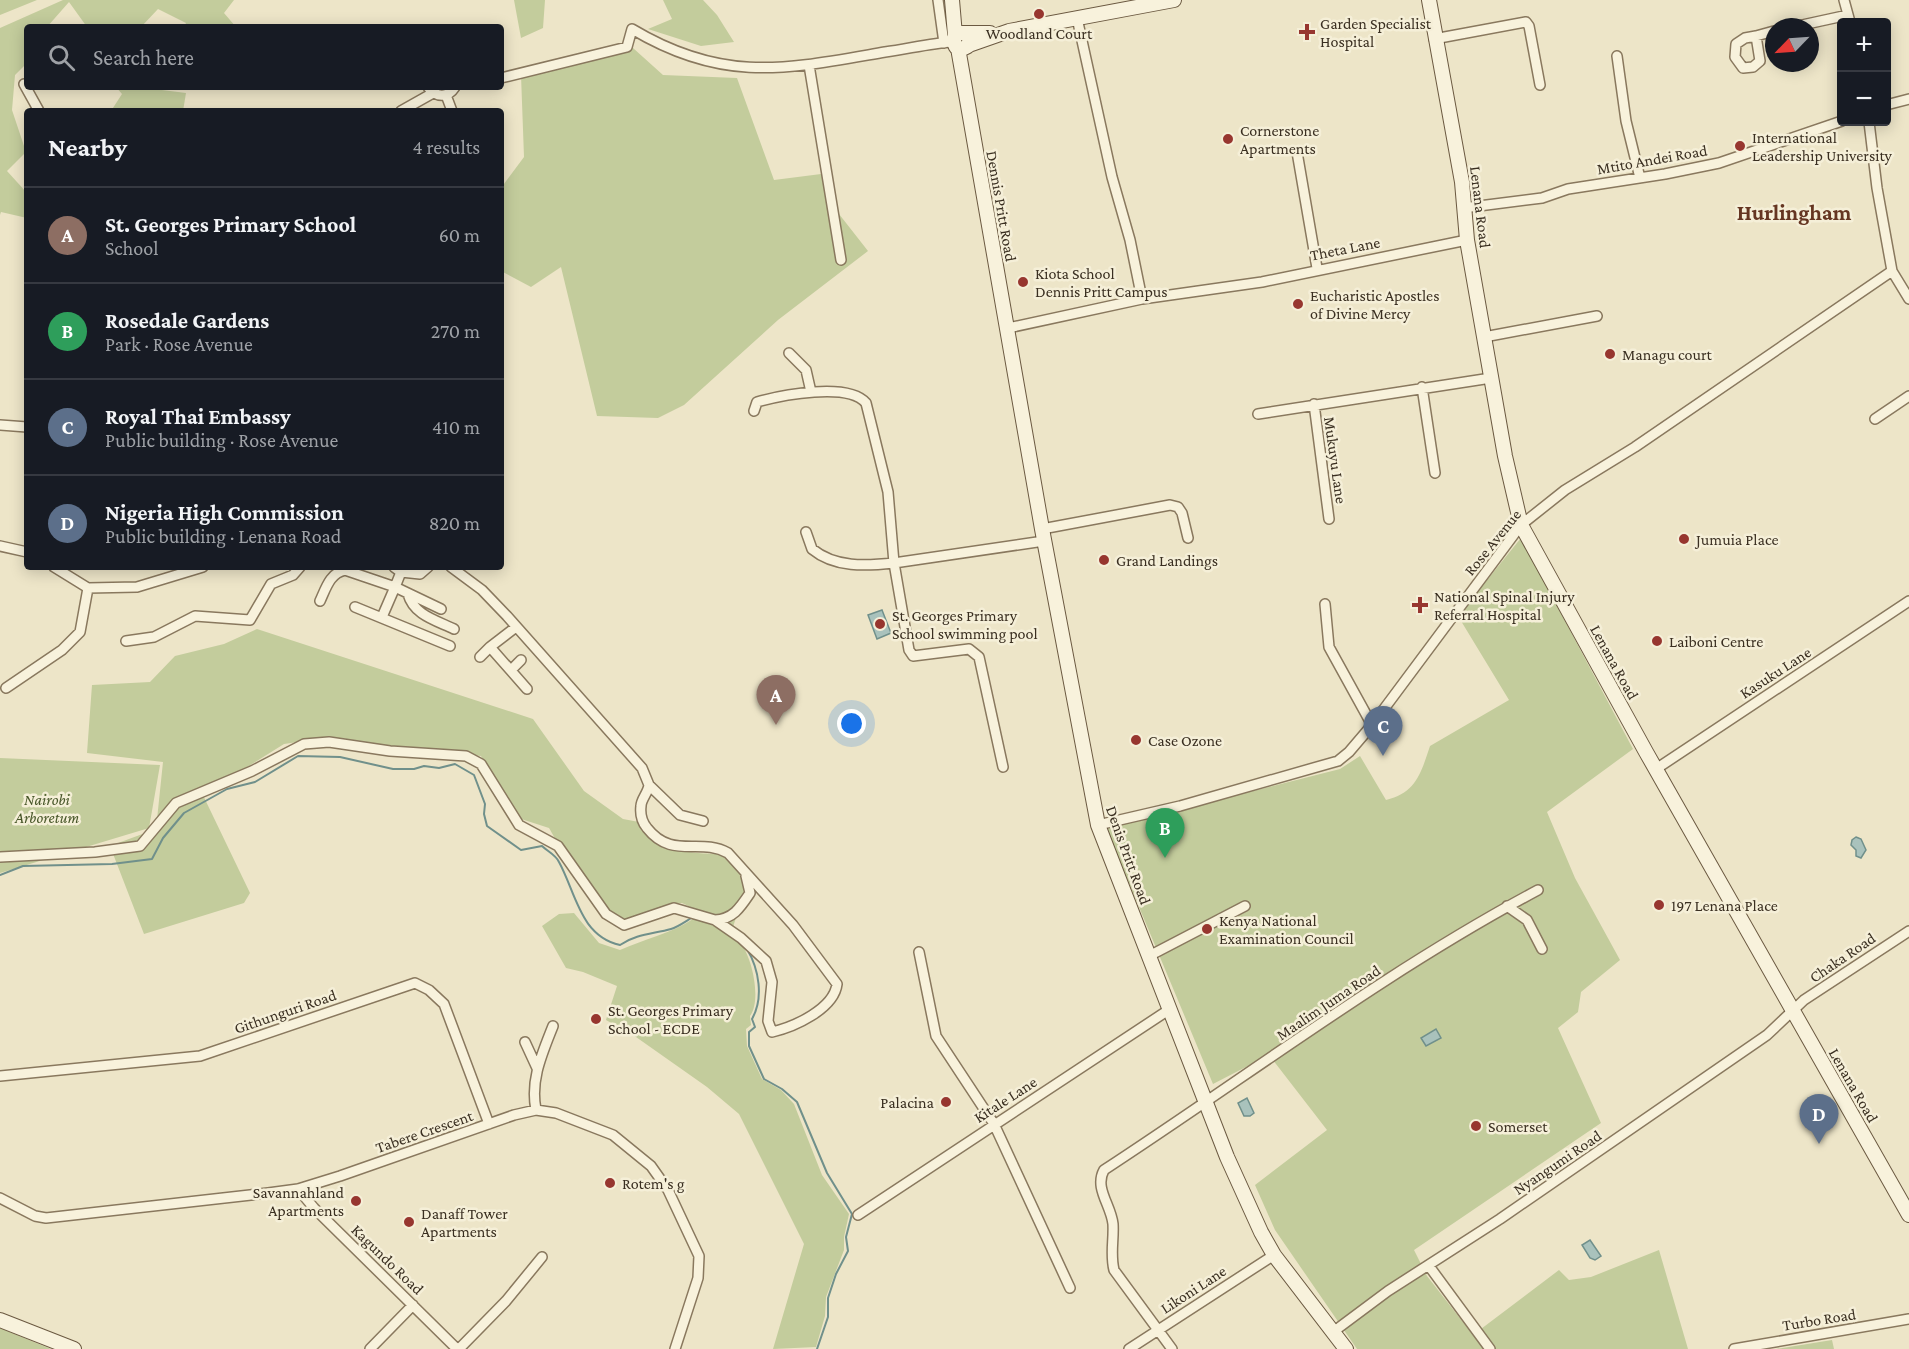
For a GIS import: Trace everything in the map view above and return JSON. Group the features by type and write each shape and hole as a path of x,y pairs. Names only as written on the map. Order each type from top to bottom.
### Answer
{"street":[{"path":"938,0 959,41"},
{"path":"504,77 627,47 632,29 665,48 717,64 759,70 809,65 959,41 1174,0"},
{"name":"Lenana Road","path":"1429,0 1434,39 1462,182 1467,240 1491,378 1505,456 1521,525 1656,769 1909,1215"},
{"path":"1844,0 1849,18"},
{"name":"Dennis Pritt Road","path":"952,2 964,90 1008,328"},
{"path":"1008,328 1142,299 1077,18"},
{"path":"1434,39 1526,21 1529,26 1540,85"},
{"path":"1819,23 1837,21"},
{"path":"1756,36 1765,34"},
{"path":"1617,56 1626,121 1640,178"},
{"path":"809,65 842,260"},
{"path":"27,90 37,108"},
{"path":"405,108 420,90"},
{"path":"405,108 430,90 446,96 451,108"},
{"path":"446,96 452,90"},
{"path":"1891,104 1909,99"},
{"name":"Mtito Andei Road","path":"1464,208 1542,198 1568,189 1640,178 1749,155 1837,123"},
{"path":"1869,126 1876,188 1892,271 1909,299"},
{"path":"1297,152 1317,268"},
{"name":"Theta Lane","path":"1142,299 1230,286 1467,240"},
{"name":"Rose Avenue","path":"1098,825 1180,806 1338,761 1349,752 1372,725 1521,525 1565,490 1635,447 1892,271"},
{"path":"1484,337 1597,316"},
{"name":"Denis Pritt Road","path":"1008,328 1043,535 1098,825 1247,1203 1274,1255 1346,1349"},
{"path":"789,353 808,374 811,392"},
{"name":"Mukuyu Lane","path":"1258,414 1491,378"},
{"path":"1422,387 1435,473"},
{"path":"754,411 757,402 829,390 855,395 866,403 888,492 894,563 909,650 913,656 969,649 979,657 1003,767"},
{"path":"1875,419 1909,396"},
{"name":"Mukuyu Lane","path":"1314,404 1329,519"},
{"path":"0,425 24,427"},
{"path":"806,532 812,549 829,558 857,565 894,563 1043,535 1170,505 1178,507 1182,513 1188,538"},
{"path":"0,546 24,551"},
{"path":"59,570 88,588 137,587 193,570"},
{"path":"126,641 154,637 195,616 250,620 271,584 293,575 297,570"},
{"path":"320,601 330,579 345,570 395,588 441,609"},
{"path":"382,617 395,588 398,570 420,574 425,570"},
{"path":"457,570 482,590 516,627 642,768 649,785 681,815 703,821"},
{"path":"6,688 62,650 80,632 88,588"},
{"path":"408,594 411,604 418,612 454,629"},
{"name":"Kasuku Lane","path":"1656,769 1909,601"},
{"path":"1325,604 1329,647 1372,725"},
{"path":"355,607 450,646"},
{"path":"480,657 516,627"},
{"path":"490,647 527,689"},
{"path":"510,670 521,660"},
{"path":"0,857 95,852 140,846 176,803 252,771 304,744 329,742 390,751 466,756 481,764 519,825 558,846 606,914 624,926 674,908 715,920 728,919 741,907 750,893 746,873"},
{"path":"649,785 640,805 642,822 651,833 664,843 677,847 722,849 728,853 829,970 837,984 836,991 826,1003 792,1027 772,1032 768,1022 772,982 766,961 715,920"},
{"name":"Maalim Juma Road","path":"1158,1329 1114,1270 1111,1259 1113,1226 1100,1178 1104,1170 1356,1000 1507,906 1538,890"},
{"path":"1149,956 1245,906"},
{"path":"1507,906 1527,920 1542,949"},
{"name":"Chaka Road","path":"1793,1011 1909,931"},
{"path":"919,952 936,1036 993,1124 1070,1288"},
{"name":"Githunguri Road","path":"0,1076 200,1056 415,983 429,990 444,1004 489,1124"},
{"name":"Kitale Lane","path":"858,1215 1170,1009"},
{"name":"Nyangumi Road","path":"1333,1332 1388,1291 1767,1035 1793,1011"},
{"path":"536,1110 533,1096 537,1068 553,1026"},
{"path":"525,1042 537,1068"},
{"name":"Tabere Crescent","path":"0,1198 35,1216 46,1218 298,1189 536,1110 556,1113 613,1135 651,1166 668,1190 699,1256 698,1278 675,1349"},
{"name":"Kagundo Road","path":"298,1189 314,1208 458,1349"},
{"name":"Likoni Lane","path":"1129,1349 1274,1255"},
{"path":"458,1349 506,1301 542,1257"},
{"path":"1428,1266 1490,1349"},
{"path":"370,1349 413,1305"},
{"name":"Turbo Road","path":"1734,1349 1909,1319"},
{"path":"0,1320 74,1349"},
{"path":"1158,1329 1172,1349"}],"green space":[{"path":"0,0 37,0 0,15"},
{"path":"63,0 234,0 224,13 233,24 186,24 158,9 144,24 85,24 69,2 50,24 24,24 24,66 15,75 12,110 24,146 24,154 7,171 24,190 24,217 1,212 0,215 0,28"},
{"path":"514,0 545,0 543,28 521,38"},
{"path":"663,0 703,0 717,15 734,42 701,46 648,29 672,19"},
{"path":"633,48 663,75 737,78 774,180 829,173 839,214 868,251 778,320 684,405 658,418 597,416 561,267 531,287 504,273 504,184 524,157 521,75"},
{"path":"119,90 162,90 186,93 184,108 113,108 122,94"},
{"path":"1521,538 1633,749 1547,812 1575,878 1620,960 1581,992 1578,1012 1558,1028 1601,1123 1414,1250 1427,1276 1473,1335 1559,1270 1569,1280 1591,1277 1659,1250 1688,1349 1357,1349 1275,1230 1255,1185 1327,1130 1269,1055 1213,1084 1106,828 1340,769 1360,756 1386,800 1404,792 1411,787 1420,773 1430,746 1509,700 1458,616"},
{"path":"257,629 533,719 584,791 623,819 639,822 650,835 672,848 721,855 732,864 747,883 733,927 682,903 670,904 623,922 613,916 592,895 549,828 515,817 481,756 386,747 342,738 284,744 244,769 200,789 250,893 244,903 144,934 110,846 156,829 163,762 87,753 92,685 150,682 175,656 224,644"},
{"name":"Nairobi Arboretum","path":"0,758 160,765 149,828 0,873"},
{"path":"574,913 599,943 620,950 675,929 693,919 723,930 739,941 744,948 754,978 755,989 754,1009 750,1016 751,1025 746,1029 747,1046 762,1079 781,1090 794,1104 822,1175 849,1214 844,1250 826,1297 825,1316 816,1347 773,1349 804,1244 739,1114 707,1087 636,1037 606,1020 617,986 583,972 566,968 542,926 559,914"},
{"path":"0,1328 51,1349 0,1349"},
{"path":"1832,1340 1834,1349 1776,1349"}],"water":[{"name":"St. Georges Primary School swimming pool","path":"882,610 891,633 877,639 868,615"},
{"path":"1856,837 1861,839 1866,850 1861,858 1856,856 1856,850 1851,845 1852,840"},
{"path":"1436,1029 1441,1038 1426,1046 1421,1038"},
{"path":"1247,1098 1254,1113 1244,1116 1238,1103"},
{"path":"1590,1240 1601,1256 1595,1260 1590,1258 1582,1245"}],"waterway":[{"path":"0,875 23,866 112,864 152,859 163,838 184,813 227,789 255,782 298,756 340,757 393,769 414,769 424,766 439,768 455,764 474,775 485,804 484,814 487,826 521,850 542,846 554,855 565,874 581,912 596,933 607,940 620,945 638,936 674,928 693,917"},
{"path":"747,949 755,965 759,993 752,1019 755,1027 749,1032 749,1046 764,1079 782,1089 797,1102 827,1173 852,1214 846,1237 848,1251 836,1274 828,1298 828,1317 817,1349"}],"place":[{"name":"Woodland Court","path":"1039,14"},
{"name":"Garden Specialist Hospital","path":"1307,32"},
{"name":"Cornerstone Apartments","path":"1228,139"},
{"name":"International Leadership University","path":"1740,146"},
{"name":"Kiota School Dennis Pritt Campus","path":"1023,282"},
{"name":"Eucharistic Apostles of Divine Mercy","path":"1298,304"},
{"name":"Managu court","path":"1610,354"},
{"name":"Jumuia Place","path":"1684,539"},
{"name":"Grand Landings","path":"1104,560"},
{"name":"National Spinal Injury Referral Hospital","path":"1420,605"},
{"name":"St. Georges Primary School swimming pool","path":"880,624"},
{"name":"Laiboni Centre","path":"1657,641"},
{"name":"St. Georges Primary School","path":"776,725"},
{"name":"Case Ozone","path":"1136,740"},
{"name":"Royal Thai Embassy","path":"1383,756"},
{"name":"Rosedale Gardens","path":"1165,858"},
{"name":"197 Lenana Place","path":"1659,905"},
{"name":"Kenya National Examination Council","path":"1207,929"},
{"name":"St. Georges Primary School - ECDE","path":"596,1019"},
{"name":"Palacina","path":"946,1102"},
{"name":"Somerset","path":"1476,1126"},
{"name":"Nigeria High Commission","path":"1819,1144"},
{"name":"Rotem's g","path":"610,1183"},
{"name":"Savannahland Apartments","path":"356,1201"},
{"name":"Danaff Tower Apartments","path":"409,1222"}],"district":[{"name":"Hurlingham","path":"1794,212"}]}
